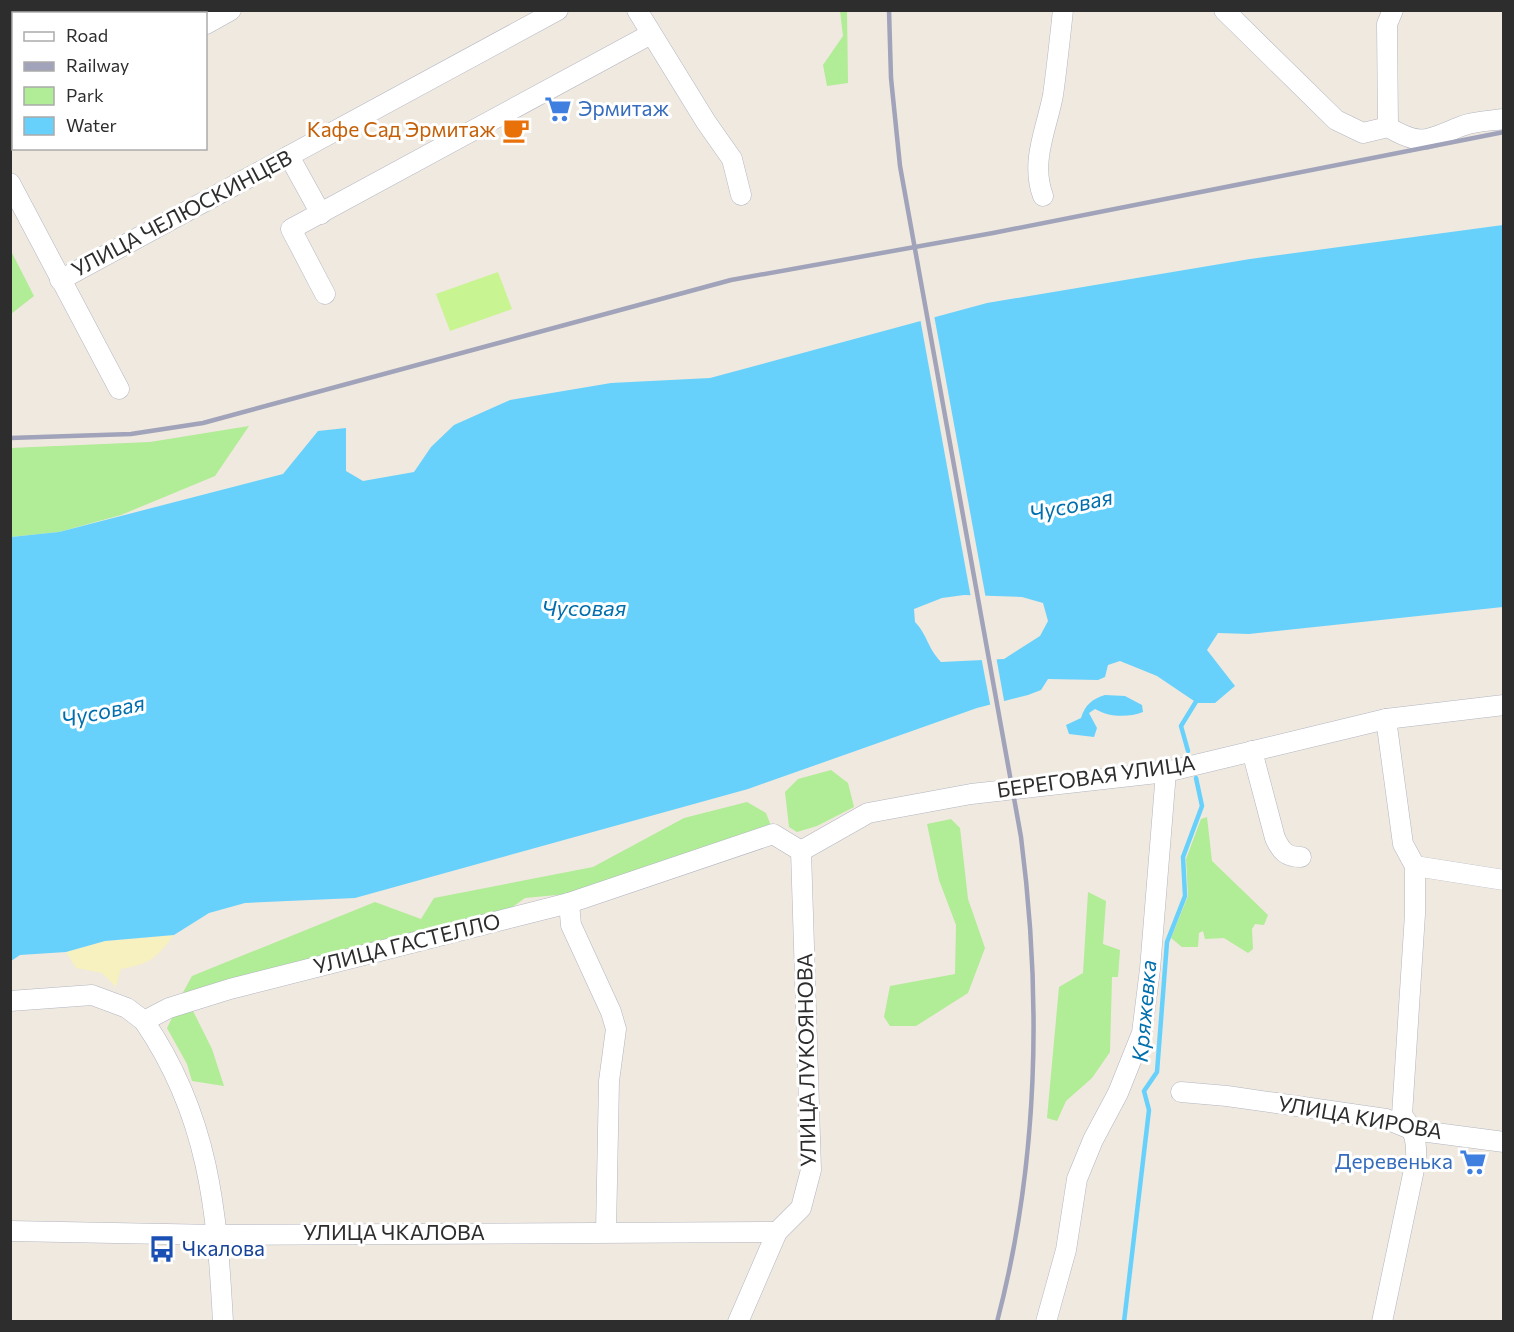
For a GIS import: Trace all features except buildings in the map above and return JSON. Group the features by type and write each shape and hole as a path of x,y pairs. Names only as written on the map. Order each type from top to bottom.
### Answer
{"street":[{"path":"207,23 231,10"},
{"name":"УЛИЦА ЧЕЛЮСКИНЦЕВ","path":"60,280 558,10"},
{"path":"638,10 651,34 732,159 741,195"},
{"path":"1043,196 1038,178 1042,134 1053,97 1063,10"},
{"path":"1224,10 1336,120 1363,133 1389,127 1410,141 1443,135 1463,125 1503,119"},
{"path":"1389,127 1387,24 1393,10"},
{"path":"325,294 291,229 651,34"},
{"path":"289,156 321,214"},
{"path":"10,183 119,389"},
{"name":"БЕРЕГОВАЯ УЛИЦА","path":"801,851 868,813 971,794 1166,772 1386,718 1503,705"},
{"path":"1382,1322 1416,1160 1417,1143 1413,1130 1402,1115 1411,994 1415,866 1403,844 1386,718"},
{"path":"1252,750 1280,850 1289,857 1301,857"},
{"path":"1046,1322 1066,1250 1077,1179 1093,1140 1118,1093 1142,1033 1150,969 1166,772"},
{"name":"УЛИЦА ГАСТЕЛЛО","path":"144,1021 169,1008 230,989 569,903 774,834 801,851"},
{"name":"УЛИЦА ЛУКОЯНОВА","path":"738,1322 777,1232 801,1208 811,1170 801,851"},
{"path":"1415,866 1503,880"},
{"path":"569,903 572,925 611,1012 616,1029 609,1081 606,1231"},
{"path":"10,1001 92,994 127,1008 144,1021 165,1052 200,1134 218,1235 223,1322"},
{"name":"УЛИЦА КИРОВА","path":"1180,1092 1227,1096 1386,1119 1413,1130 1503,1142"},
{"name":"УЛИЦА ЧКАЛОВА","path":"10,1231 218,1235 606,1231 777,1232"}],"green space":[{"path":"840,11 847,11 848,83 827,86 823,65 843,36"},
{"path":"10,249 34,296 11,314 10,314"},
{"path":"498,272 512,309 450,331 436,294"},
{"path":"249,426 215,476 121,515 59,532 11,537 10,448 150,442"},
{"path":"831,770 848,783 854,807 817,826 797,832 789,827 785,792 798,779"},
{"path":"747,802 766,813 771,826 567,894 525,898 507,911 181,996 192,976 375,902 421,919 434,898 593,867 684,818"},
{"path":"1207,817 1212,861 1268,915 1264,925 1255,924 1252,929 1253,949 1248,953 1224,938 1205,939 1203,931 1199,933 1198,947 1182,947 1171,938 1188,896 1186,859 1201,819"},
{"path":"951,819 960,828 968,899 985,948 968,993 916,1026 890,1026 884,1017 890,986 955,974 956,925 939,880 927,824"},
{"path":"1088,892 1106,901 1103,944 1120,950 1118,977 1112,977 1110,1052 1092,1078 1066,1101 1057,1121 1047,1118 1059,987 1083,973"},
{"path":"191,1007 212,1049 224,1086 192,1081 187,1064 167,1028 175,1012"}],"sand":[{"path":"174,935 152,959 121,969 116,987 102,973 76,968 66,952 105,941"}],"water":[{"name":"Чусовая","path":"1503,225 1503,607 1249,634 1218,633 1207,650 1235,686 1215,703 1197,703 1157,676 1120,661 1108,665 1105,677 1098,680 1048,679 1041,690 1028,695 977,708 748,789 355,898 245,903 209,913 174,935 105,941 66,952 20,955 11,961 11,537 59,532 283,474 318,431 346,428 346,471 363,481 414,472 431,447 454,425 510,400 611,383 710,378 987,303 1250,259","holes":["964,595 1022,597 1043,603 1048,621 1040,636 1004,659 941,662 915,622 914,609 942,598"]},
{"path":"1105,695 1125,696 1142,705 1143,712 1118,716 1095,709 1089,713 1097,728 1094,737 1069,734 1066,725 1081,718 1090,703"}],"pier":[{"path":"934,315 986,599 971,598 920,318"},
{"path":"981,656 996,656 1005,706 991,709"}],"waterway":[{"name":"Кряжевка","path":"1188,751 1181,726 1197,700"},
{"name":"Кряжевка","path":"1124,1322 1149,1110 1144,1091 1157,1072 1167,942 1185,896 1183,857 1202,806 1196,778"}],"railway":[{"path":"889,10 891,78 900,166 1021,837 1028,898 1034,1020 1029,1141 1011,1262 997,1322"},
{"path":"10,438 131,434 203,423 731,280 993,233 1504,132"}],"place":[{"name":"Эрмитаж","path":"558,109"},
{"name":"Кафе Сад Эрмитаж","path":"516,130"},
{"name":"Деревенька","path":"1473,1162"},
{"name":"Чкалова","path":"162,1249"}]}
